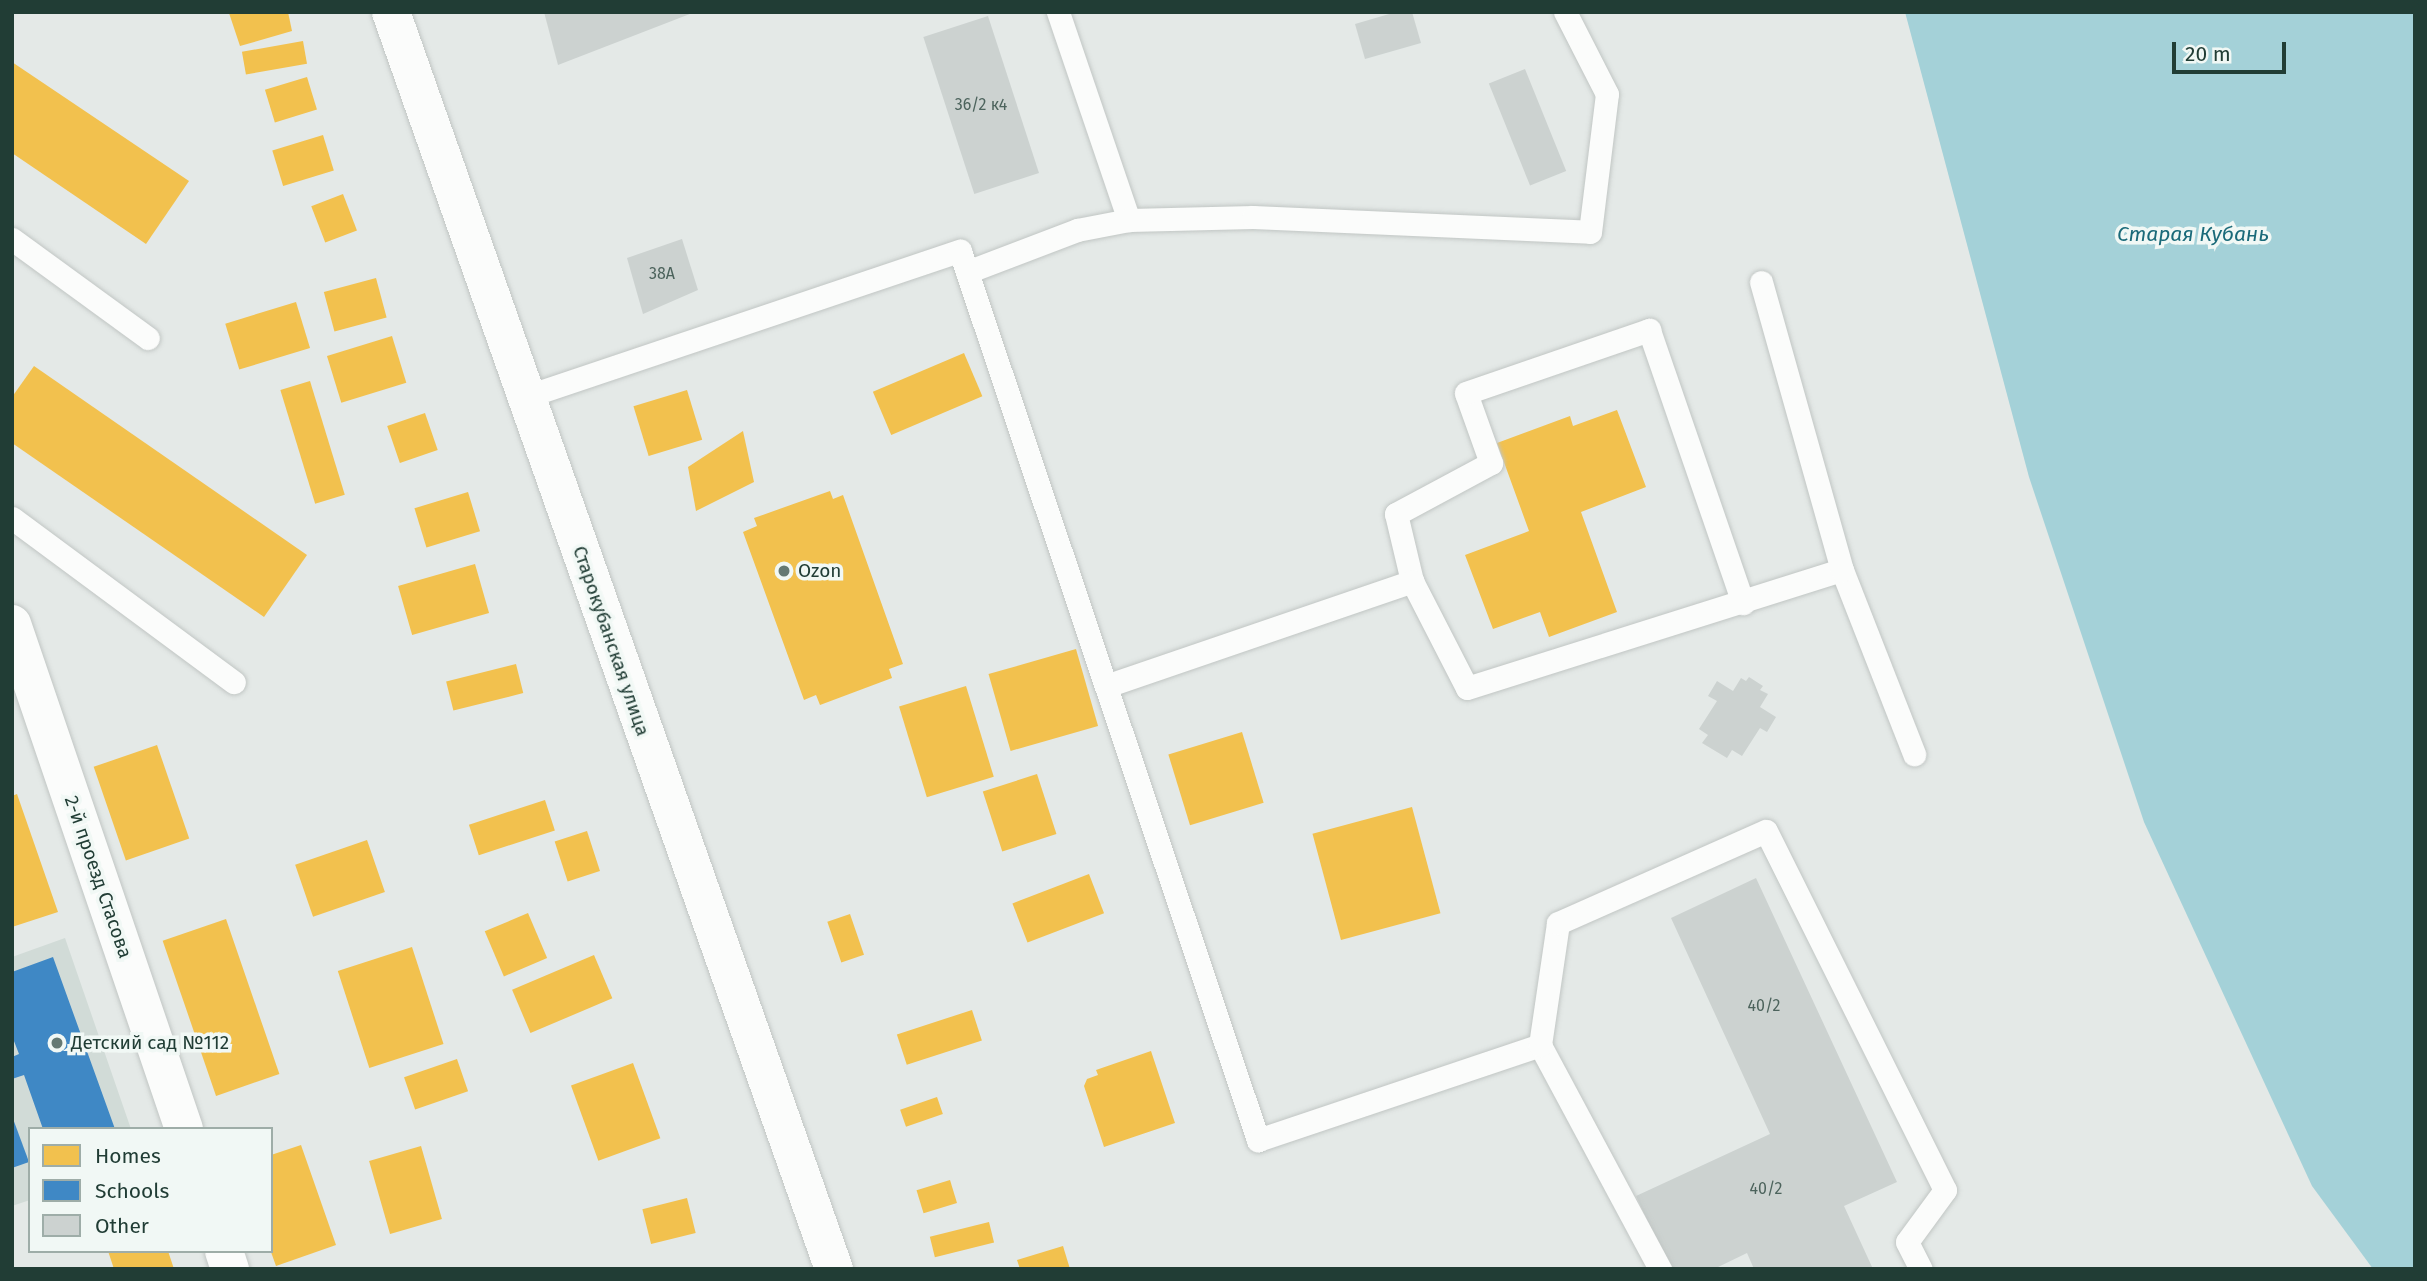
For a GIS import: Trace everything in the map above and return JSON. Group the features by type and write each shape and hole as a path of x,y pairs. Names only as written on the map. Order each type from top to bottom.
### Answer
{"street":[{"name":"Старокубанская улица","path":"391,12 834,1269"},
{"name":"2-й проезд Стасова","path":"12,624 183,1127"}],"lane":[{"path":"1058,12 1129,220"},
{"path":"967,272 1077,230 1129,220 1253,216 1590,232 1607,94 1564,12"},
{"path":"12,239 148,338"},
{"path":"525,397 960,251 1258,1140 1540,1045"},
{"path":"1761,282 1842,570 1914,754"},
{"path":"1743,603 1648,330 1466,393 1491,463 1396,514 1412,580 1467,688 1743,603 1842,570"},
{"path":"12,518 234,682"},
{"path":"1106,686 1412,580"},
{"path":"1660,1269 1540,1045 1558,923 1766,831 1945,1190 1907,1242 1921,1269"}],"shaded area":[{"name":"Детский сад №112","path":"65,938 130,1127 28,1127 28,1201 12,1206 12,957"}],"water":[{"name":"Старая Кубань","path":"1905,12 2415,12 2415,1269 2373,1269 2312,1186 2144,822 2029,477"}],"building: Homes":[{"path":"288,12 292,31 240,46 229,13"},
{"path":"303,41 307,64 246,74 242,52"},
{"path":"12,62 189,181 146,244 12,153"},
{"path":"307,77 317,110 275,122 265,90"},
{"path":"323,135 334,170 283,186 272,150"},
{"path":"343,194 357,230 325,243 311,206"},
{"path":"376,278 387,318 334,332 324,292"},
{"path":"296,302 310,348 239,370 225,324"},
{"path":"392,336 406,383 341,403 327,356"},
{"path":"964,353 982,396 891,435 873,392"},
{"path":"34,366 307,555 264,617 12,443 12,397"},
{"path":"310,381 345,495 315,504 280,390"},
{"path":"687,390 702,440 649,456 633,406"},
{"path":"1617,410 1646,487 1581,512 1617,612 1549,637 1540,612 1493,629 1465,555 1529,531 1497,443 1570,416 1573,426"},
{"path":"425,413 438,450 400,463 387,426"},
{"path":"743,431 754,482 696,511 688,467"},
{"path":"830,491 833,499 843,495 903,664 889,669 892,678 820,705 816,695 804,700 743,532 757,526 754,518"},
{"path":"468,492 480,531 426,548 414,508"},
{"path":"475,564 489,613 412,635 398,586"},
{"path":"1076,649 1098,726 1011,751 989,674"},
{"path":"516,664 523,693 453,711 446,681"},
{"path":"966,686 994,777 927,797 899,706"},
{"path":"1242,732 1264,803 1190,825 1168,755"},
{"path":"157,745 189,839 126,860 94,767"},
{"path":"1037,774 1056,834 1002,852 983,792"},
{"path":"17,794 58,912 12,927 12,796"},
{"path":"545,800 555,830 479,855 469,825"},
{"path":"1412,807 1440,913 1341,940 1313,834"},
{"path":"587,831 600,871 568,881 555,842"},
{"path":"367,840 385,892 313,917 295,865"},
{"path":"1089,874 1104,913 1027,943 1012,903"},
{"path":"528,913 547,958 504,976 485,931"},
{"path":"850,914 864,955 841,962 827,922"},
{"path":"226,919 279,1074 216,1096 163,941"},
{"path":"412,947 444,1044 369,1068 338,971"},
{"path":"594,955 612,998 530,1033 512,990"},
{"path":"972,1010 982,1040 907,1065 897,1034"},
{"path":"1151,1051 1175,1123 1104,1147 1084,1086 1087,1079 1098,1075 1096,1070"},
{"path":"457,1059 468,1091 415,1109 404,1077"},
{"path":"633,1063 660,1138 598,1161 571,1086"},
{"path":"937,1097 943,1114 906,1127 900,1110"},
{"path":"301,1145 336,1245 276,1266 271,1253 273,1154"},
{"path":"421,1146 442,1219 390,1234 369,1161"},
{"path":"950,1180 957,1203 924,1213 917,1190"},
{"path":"687,1198 696,1233 651,1244 642,1209"},
{"path":"989,1222 994,1242 935,1257 930,1237"},
{"path":"1063,1246 1070,1269 1020,1269 1017,1260"},
{"path":"109,1253 169,1253 174,1269 114,1269"}],"building: Schools":[{"name":"Детский сад №112","path":"53,957 114,1127 42,1127 24,1075 12,1079 12,1057 19,1054 12,1036 12,972"},
{"path":"12,1116 28,1162 12,1168"}],"building: Other":[{"path":"544,12 695,12 558,65"},
{"path":"1396,12 1412,12 1421,43 1365,59 1355,24"},
{"path":"988,16 1039,173 974,194 923,37"},
{"path":"1525,69 1566,171 1530,186 1489,84"},
{"path":"682,239 698,290 643,314 627,258"},
{"path":"1749,677 1763,686 1760,690 1768,694 1760,707 1776,717 1767,732 1760,728 1742,756 1732,750 1727,758 1702,743 1708,735 1699,729 1717,701 1708,696 1717,681 1733,691 1741,678 1746,681"},
{"path":"1756,878 1897,1182 1844,1206 1873,1269 1754,1269 1747,1253 1714,1269 1670,1269 1636,1196 1770,1134 1671,918"}],"place":[{"name":"Ozon","path":"784,571"},
{"name":"Детский сад №112","path":"57,1043"}]}
